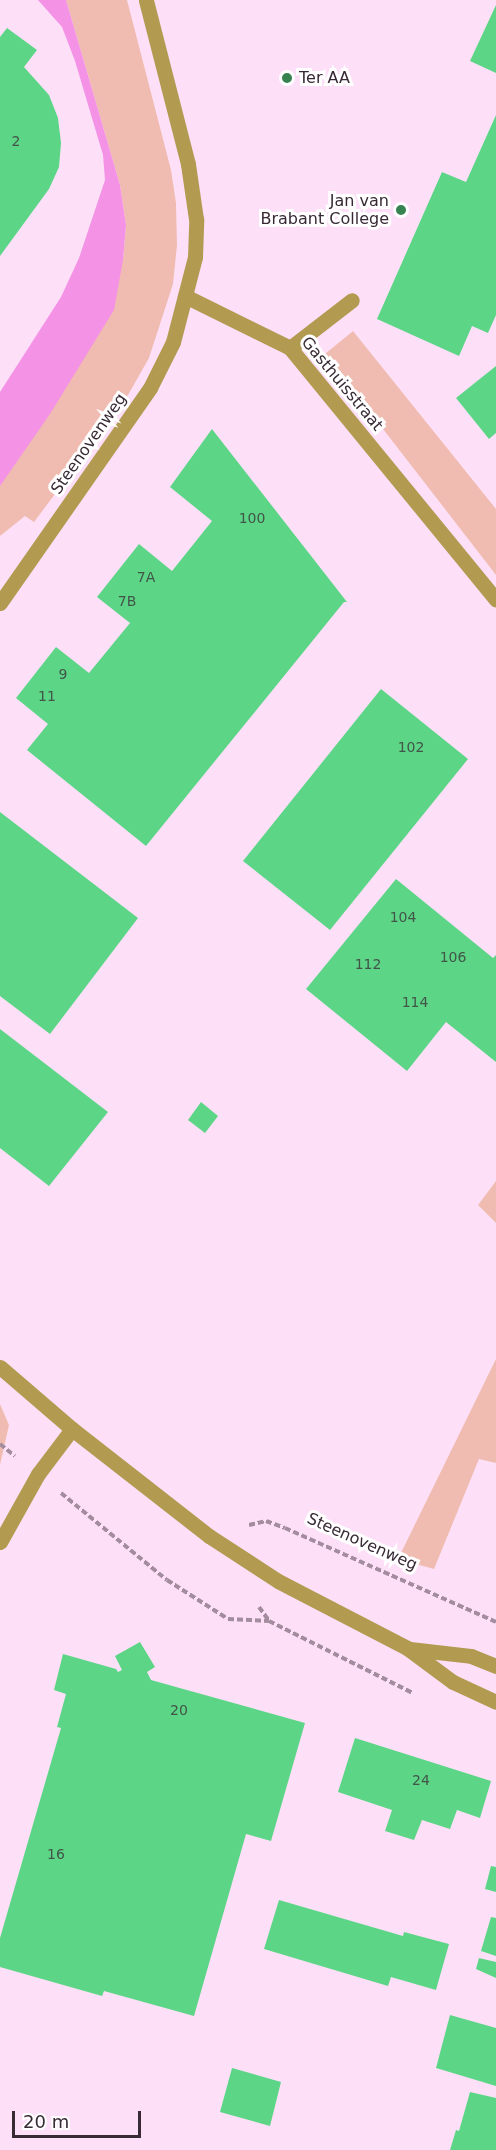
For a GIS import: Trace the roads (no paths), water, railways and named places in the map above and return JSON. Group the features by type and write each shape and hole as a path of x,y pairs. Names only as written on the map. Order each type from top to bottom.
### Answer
{"street":[{"path":"146,0 188,164 196,219 195,256 185,296"},
{"name":"Gasthuisstraat","path":"185,296 290,348 496,600"},
{"name":"Steenovenweg","path":"0,603 150,388 173,342 185,296"},
{"path":"290,348 352,300"},
{"path":"0,1367 72,1429 209,1536 278,1581 407,1648 453,1682 496,1702"},
{"path":"1,1535 38,1474 72,1429"},
{"path":"407,1648 471,1656 496,1666"}],"place":[{"name":"Ter AA","path":"287,78"},
{"name":"Jan van Brabant College","path":"401,210"}]}
